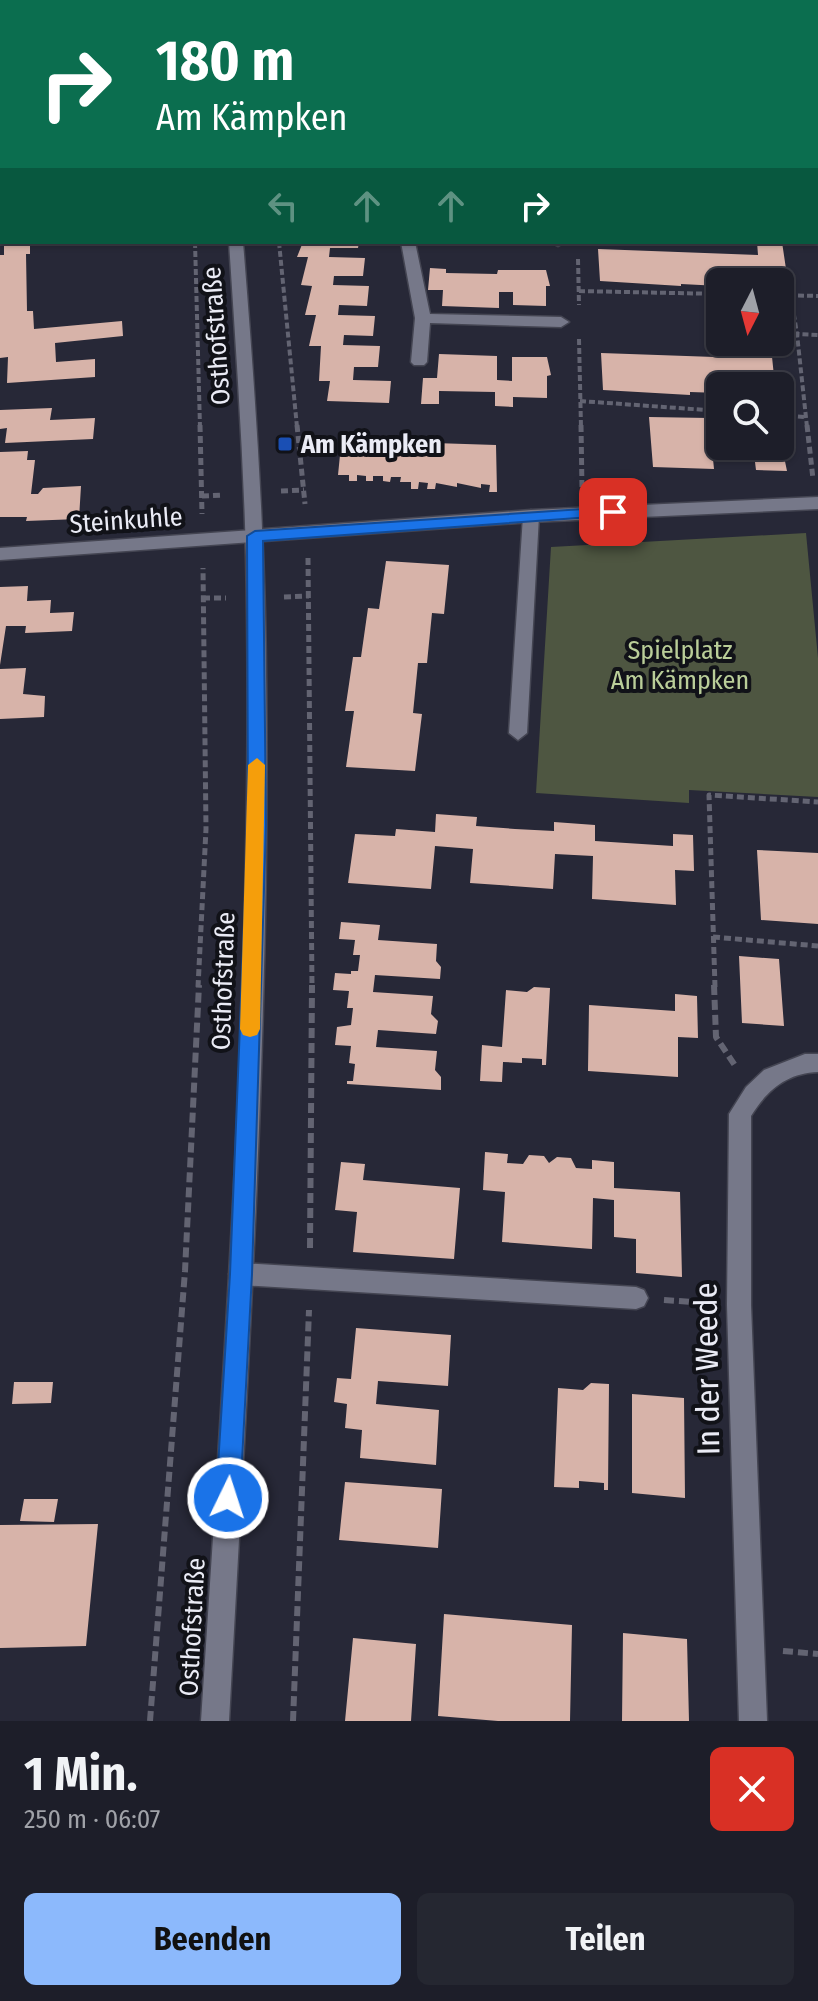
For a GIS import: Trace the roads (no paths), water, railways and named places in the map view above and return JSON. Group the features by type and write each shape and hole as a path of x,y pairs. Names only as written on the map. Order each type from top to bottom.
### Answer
{"street":[{"name":"Osthofstraße","path":"215,1721 241,1274 257,825 255,536 247,358 236,244"},
{"path":"408,244 423,318 419,362"},
{"path":"423,318 561,322"},
{"path":"255,536 531,516 815,503"},
{"path":"518,733 531,516"},
{"name":"Steinkuhle","path":"0,554 255,536"},
{"name":"In der Weede","path":"753,1721 739,1305 740,1114 753,1091 776,1072 818,1063"},
{"path":"241,1274 636,1298"}],"place":[{"name":"Am Kämpken","path":"285,444"}],"park label":[{"name":"Spielplatz Am Kämpken","path":"680,665"}]}
